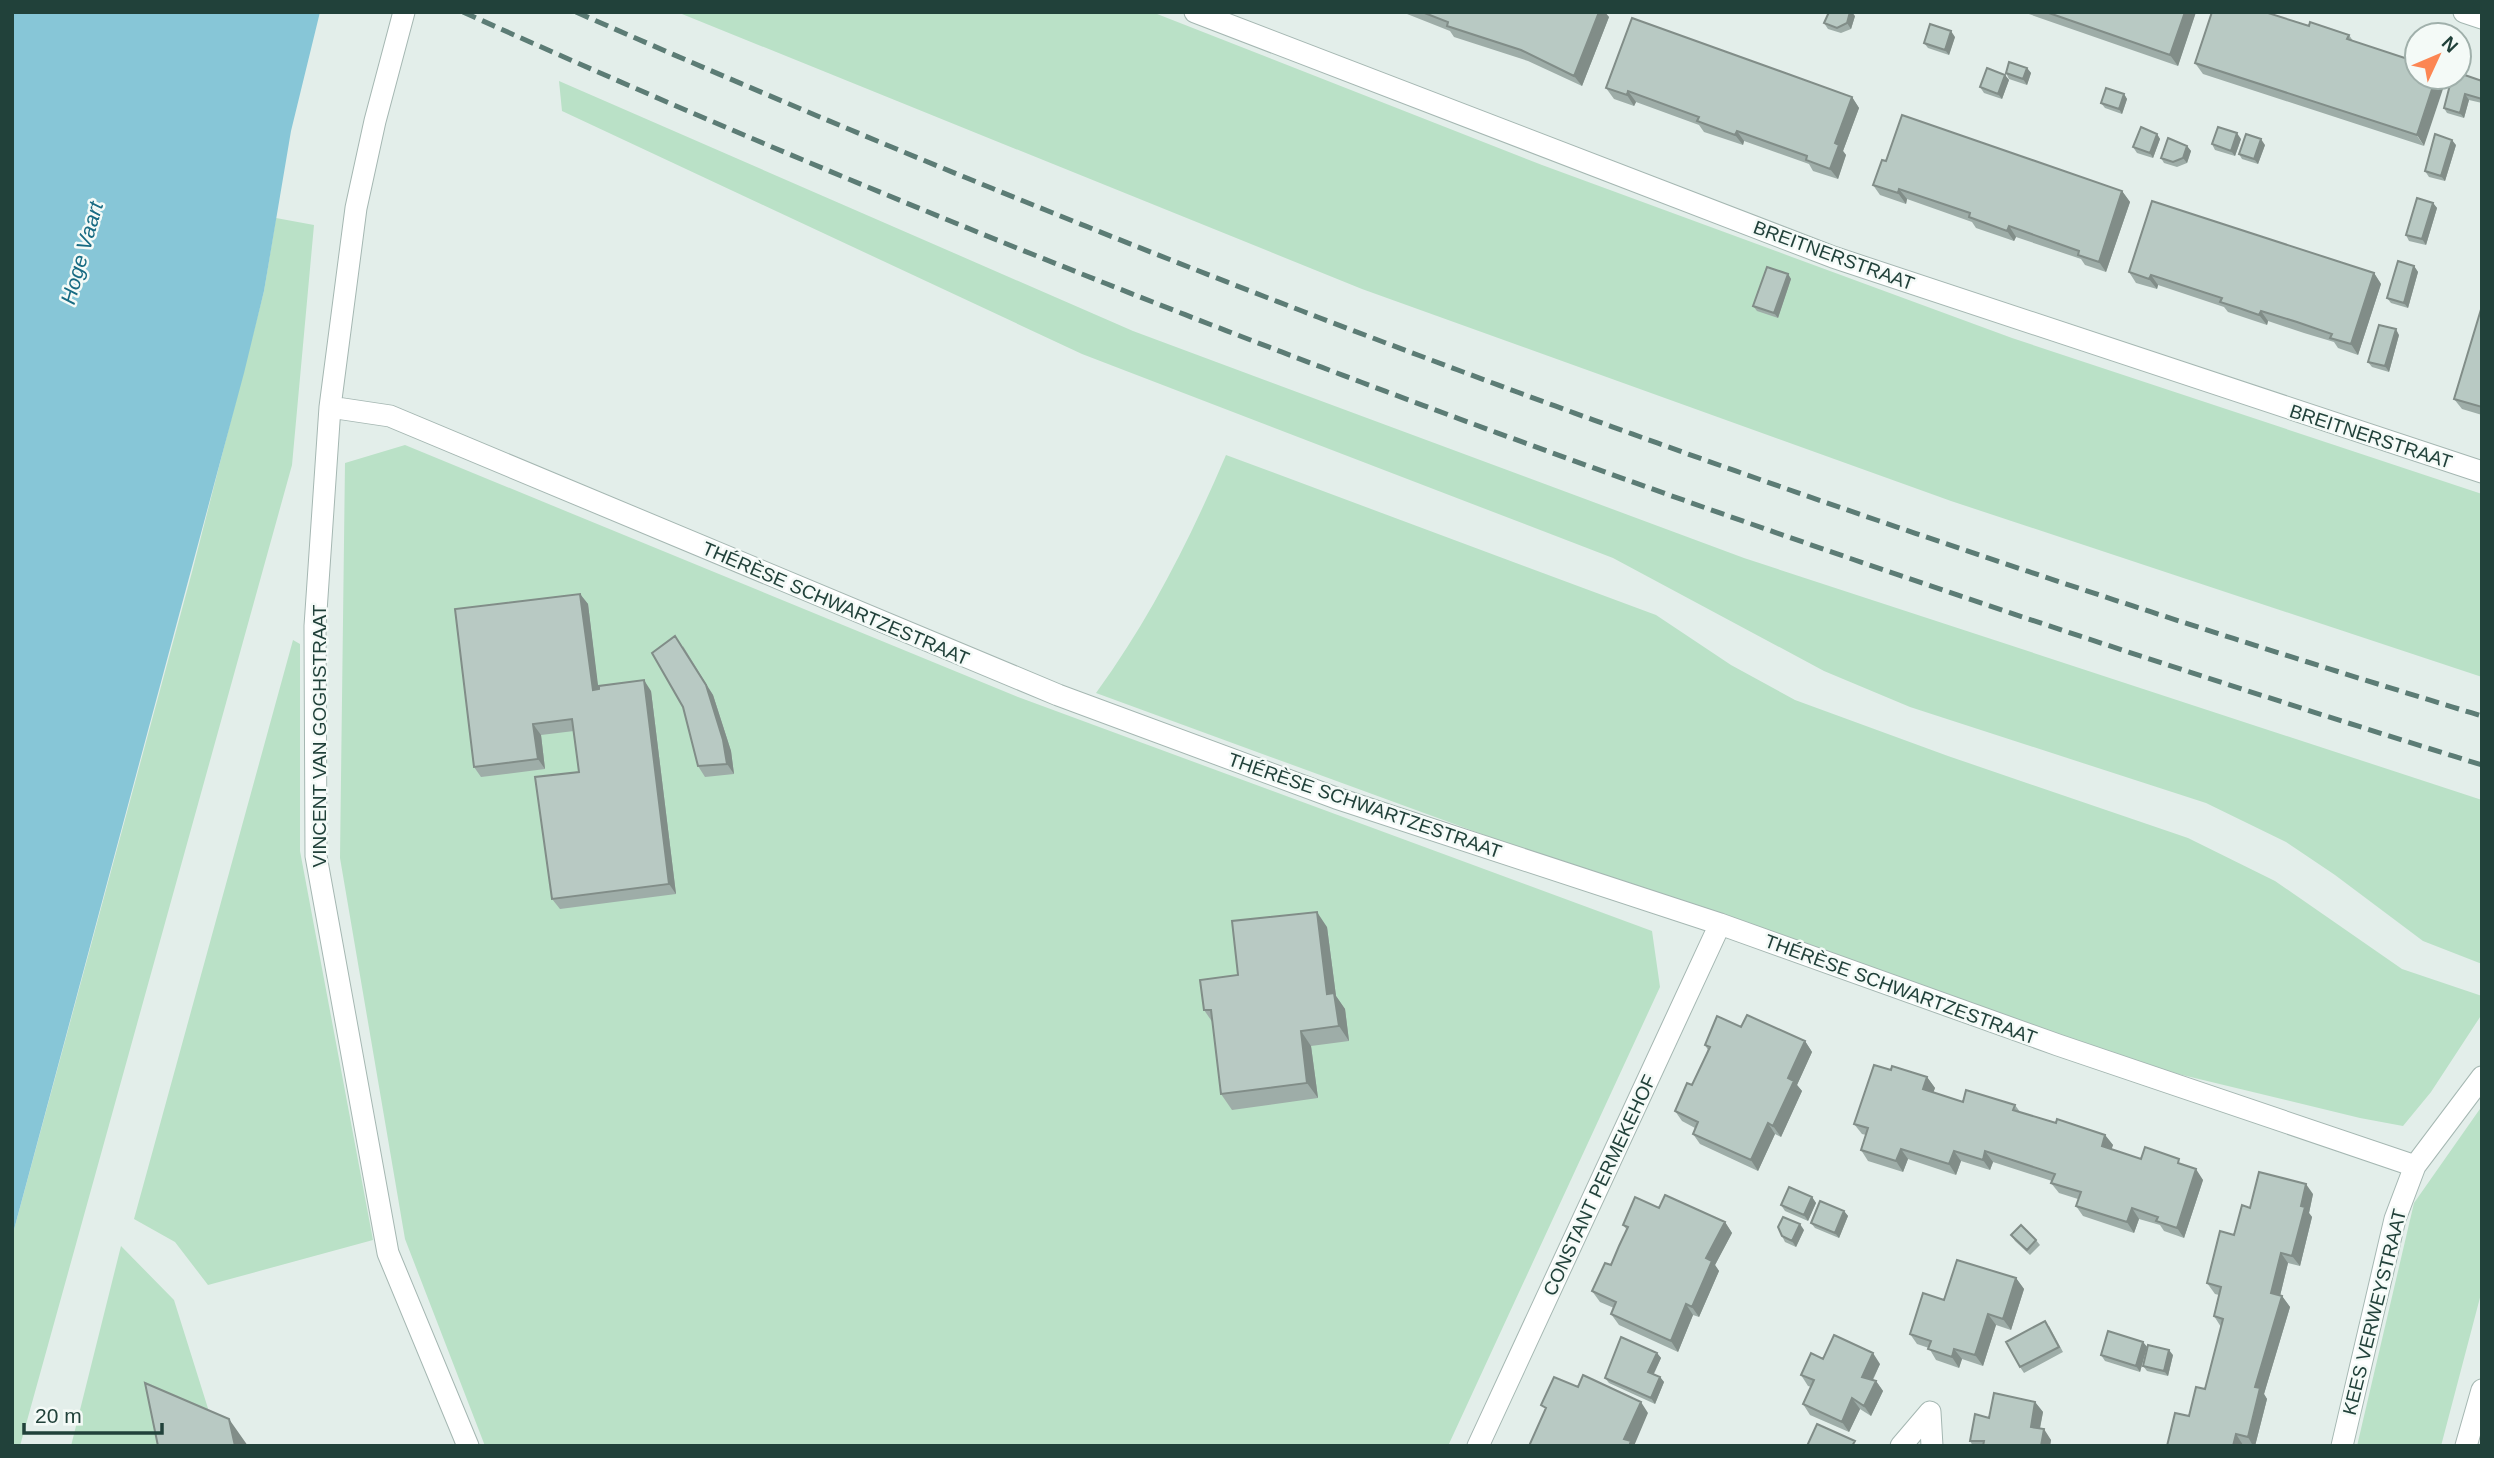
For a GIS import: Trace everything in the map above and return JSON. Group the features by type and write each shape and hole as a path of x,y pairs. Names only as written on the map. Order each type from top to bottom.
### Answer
{"street":[{"name":"VINCENT VAN GOGHSTRAAT","path":"404,12 374,121 356,208 330,407 315,626 316,856 388,1253 468,1446"},
{"name":"BREITNERSTRAAT","path":"1195,12 1833,257 2482,472"},
{"path":"2463,12 2482,18"},
{"name":"THÉRÈSE SCHWARTZESTRAAT","path":"330,407 390,416 1096,709 1336,798 1720,924 2059,1045 2415,1166"},
{"name":"CONSTANT PERMEKEHOF","path":"1478,1446 1720,924"},
{"name":"KEES VERWEYSTRAAT","path":"2342,1446 2395,1219 2415,1166 2482,1077"},
{"path":"2466,1446 2482,1390"},
{"path":"1901,1446 1930,1412 1932,1446"}],"green space":[{"path":"677,12 1152,12 1542,165 2012,338 2482,494 2482,677 1951,501 1362,289"},
{"path":"559,81 1133,331 1744,558 2482,800 2482,964 2423,941 2286,842 2206,803 1910,707 1824,671 1613,558 1082,354 562,111"},
{"path":"276,218 314,225 292,465 20,1446 12,1446 12,1237 192,572 264,291"},
{"path":"405,445 1018,697 1652,931 1660,987 1448,1446 485,1446 405,1239 340,858 345,463"},
{"path":"1226,455 1656,615 1731,665 1795,700 1948,756 2188,838 2275,881 2402,969 2482,996 2482,1014 2431,1092 2403,1126 2360,1118 2058,1045 1096,693 1168,578"},
{"path":"293,640 300,644 300,851 373,1240 208,1285 175,1242 134,1219"},
{"path":"2482,1106 2482,1290 2441,1446 2357,1446 2414,1203"},
{"path":"121,1246 174,1300 211,1418 163,1446 71,1446"}],"water":[{"name":"Hoge Vaart","path":"12,12 320,12 291,131 264,291 244,373 12,1237"}],"building":[{"path":"1422,12 1599,12 1574,76 1521,50 1447,26 1448,22"},
{"path":"1829,12 1850,12 1847,23 1837,28 1824,23"},
{"path":"2046,12 2185,12 2170,55"},
{"path":"2212,12 2265,12 2309,26 2310,22 2349,35 2347,39 2403,57 2403,91 2431,91 2417,135 2195,63"},
{"path":"1632,18 1852,97 1835,143 1839,145 1830,169 1806,160 1807,156 1737,131 1735,135 1697,121 1699,117 1628,91 1627,95 1606,88"},
{"path":"1930,24 1951,31 1945,50 1924,43"},
{"path":"2009,62 2027,68 2023,79 2006,73"},
{"path":"1987,68 2005,75 1998,94 1980,87"},
{"path":"2473,78 2482,81 2482,99 2465,94 2460,113 2444,108 2448,91 2473,91"},
{"path":"2106,88 2124,94 2119,109 2101,103"},
{"path":"1902,115 2122,191 2099,262 2078,255 2079,251 2009,226 2007,231 1969,217 1970,213 1899,189 1898,193 1873,185 1882,160 1886,161"},
{"path":"2141,127 2157,134 2150,153 2133,147"},
{"path":"2218,127 2237,133 2231,151 2212,144"},
{"path":"2246,134 2261,139 2254,159 2239,154"},
{"path":"2435,134 2452,140 2441,176 2425,171"},
{"path":"2168,138 2187,146 2183,158 2173,162 2161,158"},
{"path":"2417,198 2433,203 2422,239 2406,235"},
{"path":"2152,201 2374,273 2351,344 2330,338 2332,334 2297,322 2261,311 2259,315 2220,302 2222,298 2151,275 2149,279 2129,272"},
{"path":"2398,261 2414,266 2404,303 2387,298"},
{"path":"1767,267 1788,274 1774,313 1753,306"},
{"path":"2482,306 2482,407 2454,399"},
{"path":"2379,325 2396,329 2385,366 2368,362"},
{"path":"580,594 593,690 599,689 599,686 644,680 669,884 552,899 535,777 579,772 572,719 533,724 538,759 474,767 455,609"},
{"path":"675,636 706,685 723,740 727,764 698,766 683,707 652,653"},
{"path":"1317,912 1327,994 1334,993 1339,1026 1301,1031 1307,1083 1221,1094 1211,1010 1204,1010 1200,980 1238,975 1232,921"},
{"path":"1747,1015 1805,1041 1788,1078 1794,1081 1773,1126 1768,1123 1751,1160 1693,1134 1698,1122 1675,1111 1687,1083 1692,1085 1710,1047 1705,1045 1717,1016 1741,1027"},
{"path":"1874,1065 1891,1070 1892,1066 1927,1077 1923,1089 1963,1102 1966,1090 2015,1105 2013,1110 2056,1123 2057,1119 2105,1135 2102,1146 2141,1159 2145,1147 2179,1159 2178,1163 2196,1169 2177,1228 2156,1221 2158,1217 2132,1208 2127,1222 2076,1206 2081,1192 2051,1183 2055,1174 1985,1151 1983,1160 1954,1151 1949,1164 1901,1149 1896,1161 1861,1150 1868,1128 1854,1124"},
{"path":"2259,1172 2306,1184 2301,1206 2305,1207 2292,1256 2281,1253 2271,1293 2282,1296 2255,1387 2260,1388 2248,1437 2236,1434 2233,1446 2167,1446 2175,1413 2189,1416 2196,1387 2205,1389 2223,1319 2214,1316 2221,1287 2207,1283 2220,1231 2234,1235 2242,1205 2250,1208"},
{"path":"1789,1187 1812,1197 1804,1215 1781,1205"},
{"path":"1665,1195 1725,1222 1706,1258 1712,1261 1692,1307 1686,1304 1671,1341 1611,1314 1616,1302 1592,1291 1605,1263 1611,1265 1628,1227 1623,1225 1635,1197 1659,1208"},
{"path":"1820,1201 1844,1211 1835,1233 1811,1223"},
{"path":"1783,1217 1800,1224 1792,1241 1782,1236 1778,1227"},
{"path":"2021,1225 2036,1240 2027,1250 2011,1235"},
{"path":"1957,1260 2016,1278 2003,1319 1988,1314 1975,1355 1954,1349 1952,1357 1928,1349 1931,1341 1910,1334 1923,1293 1944,1300"},
{"path":"2045,1321 2059,1347 2020,1367 2006,1342"},
{"path":"2108,1331 2143,1342 2136,1366 2101,1355"},
{"path":"1834,1335 1873,1353 1862,1377 1876,1381 1864,1406 1852,1398 1842,1422 1803,1404 1814,1380 1801,1375 1811,1353 1823,1359"},
{"path":"1621,1337 1657,1353 1648,1372 1660,1377 1651,1398 1605,1378"},
{"path":"2148,1345 2169,1350 2164,1371 2143,1366"},
{"path":"1583,1375 1641,1402 1624,1439 1631,1441 1629,1446 1529,1446 1546,1408 1541,1405 1554,1377 1578,1387"},
{"path":"145,1383 229,1419 235,1446 158,1446"},
{"path":"1994,1393 2035,1402 2031,1427 2044,1429 2041,1446 1983,1446 1984,1441 1970,1441 1975,1414 1989,1418"},
{"path":"1817,1424 1855,1441 1852,1446 1807,1446"}],"railway":[{"path":"463,12 710,121 959,224 1209,324 1461,419 1968,599 2482,765"},
{"path":"576,12 809,113 1044,209 1281,303 1518,392 1758,479 1998,561 2482,716"}]}
